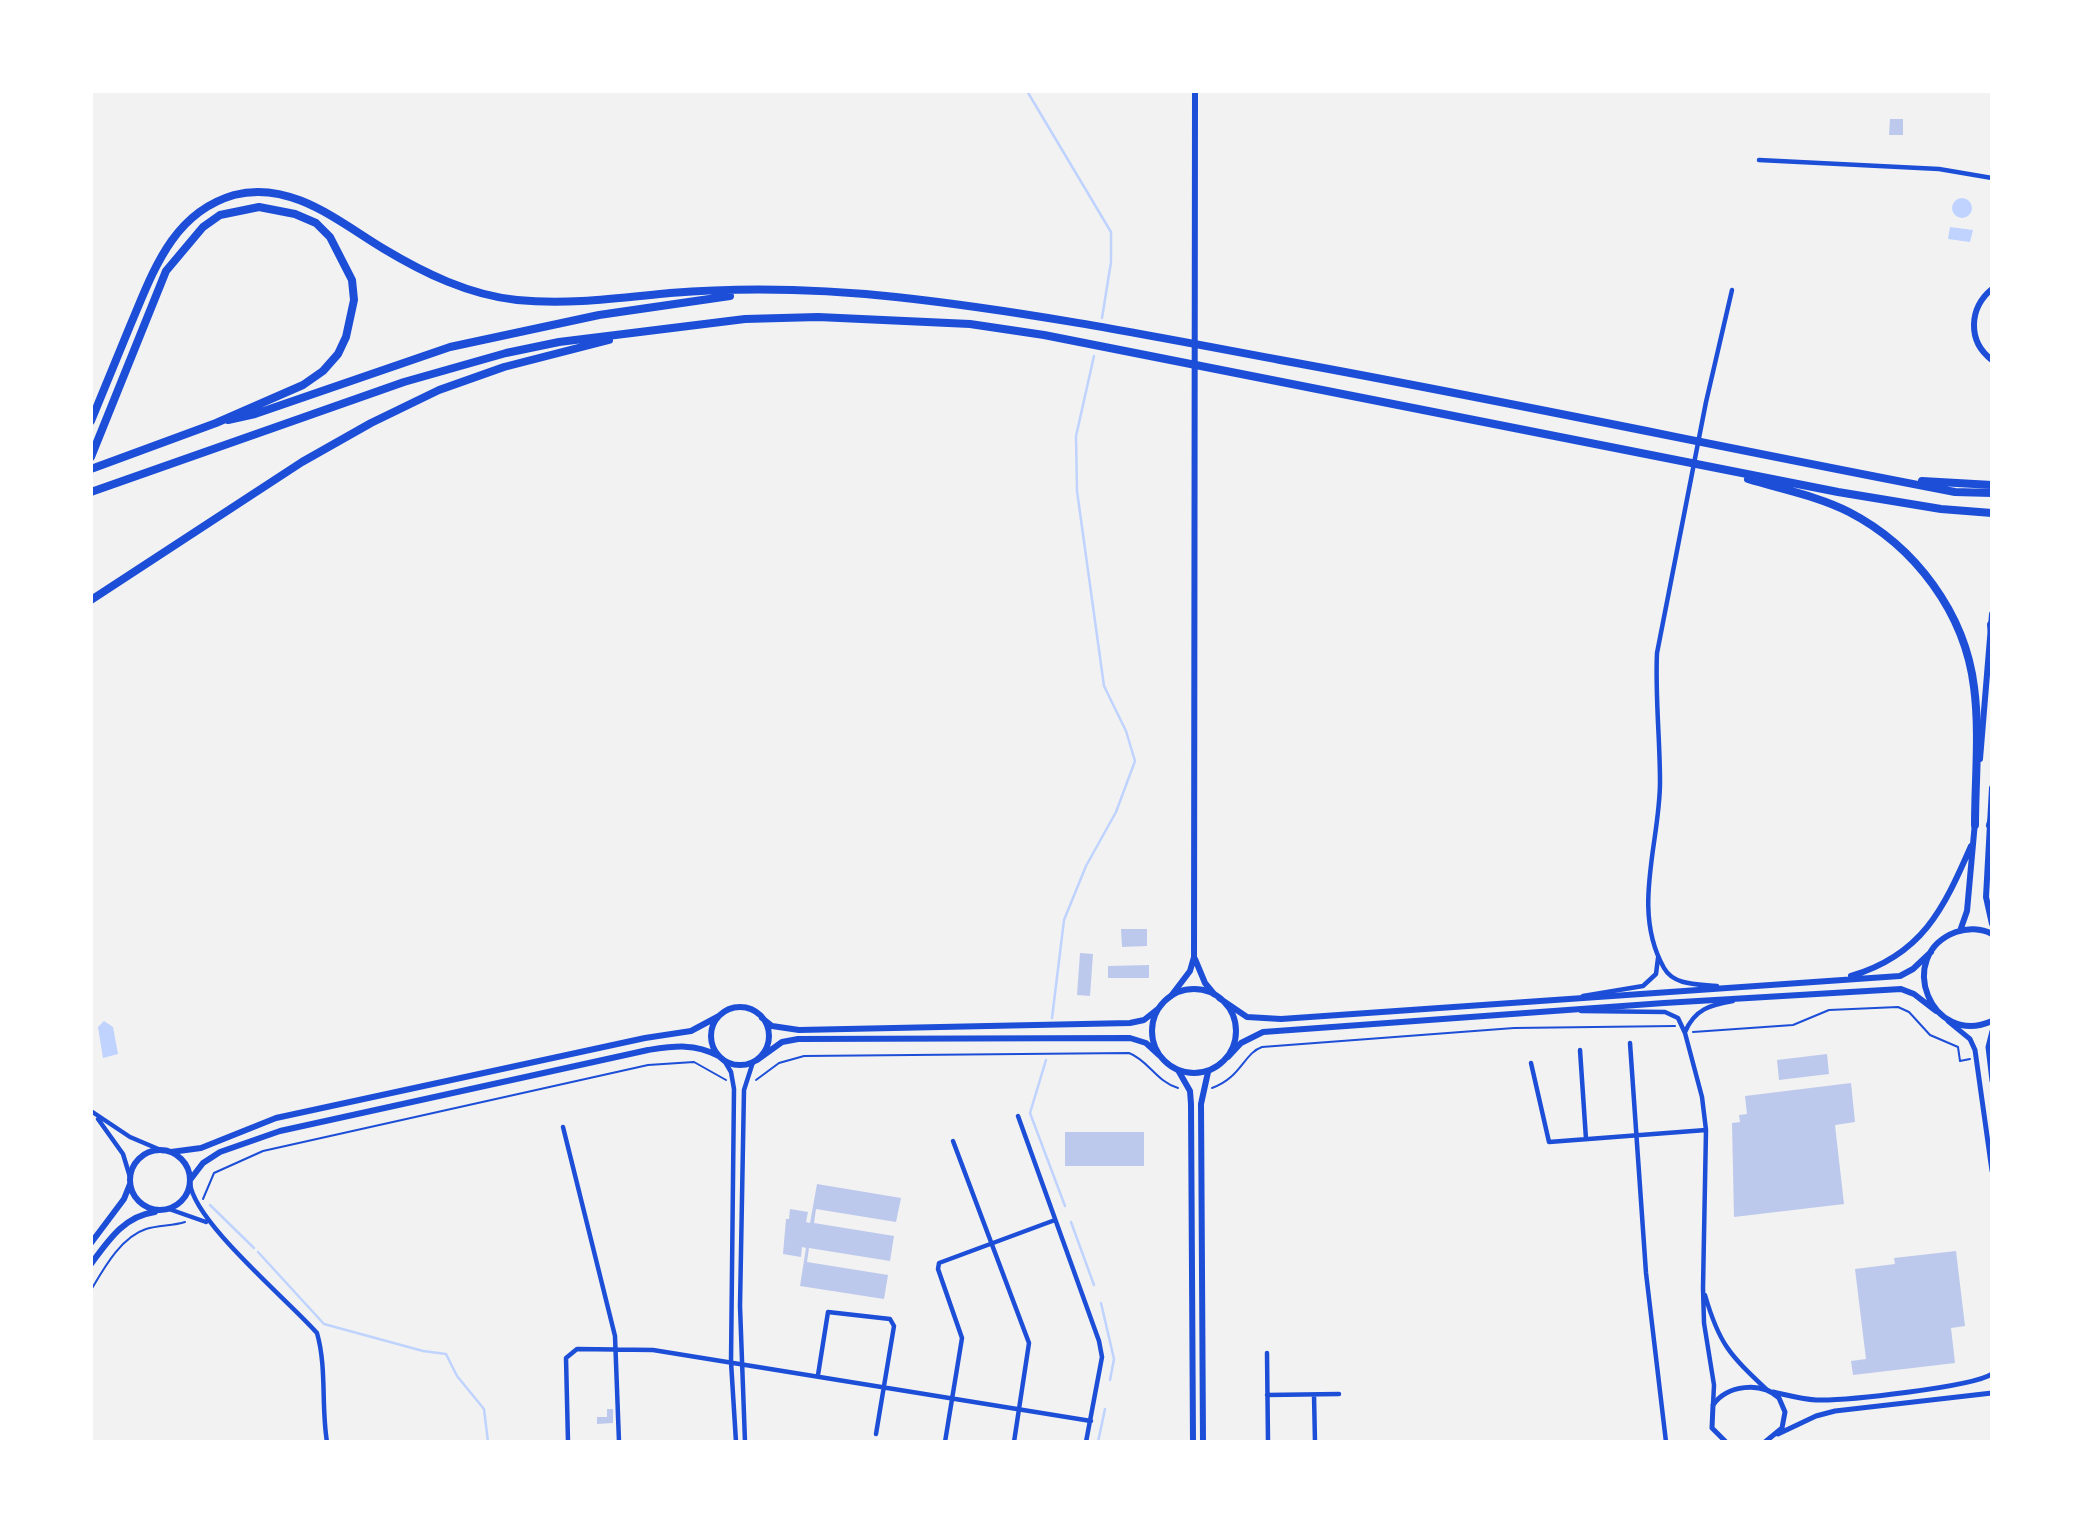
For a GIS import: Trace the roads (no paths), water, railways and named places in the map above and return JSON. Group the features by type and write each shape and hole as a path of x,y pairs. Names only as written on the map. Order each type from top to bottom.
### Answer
{"highway":[{"path":"91,421 158,261 173,237 195,214 238,194 265,192 294,197 347,224 418,268 463,288 511,300 576,304 671,293 824,290 1045,316 1525,406 1955,492 1992,494"},
{"path":"91,457 166,271 203,227 220,215 259,207 295,214 316,223 330,237 352,280 351,320 338,354 323,371 303,385 216,423 91,469"},
{"path":"216,423 255,414 450,347 599,316 757,292"},
{"path":"91,492 404,382 506,352 745,319 818,317 970,324 1044,335 1712,467 1928,507 1992,513"},
{"path":"91,600 302,462 371,423 439,390 504,367 646,331"},
{"path":"1712,467 1846,511 1878,529 1907,555 1930,581 1959,631 1971,666 1976,710 1975,825"},
{"path":"1886,479 1992,485"},
{"path":"1991,625 1992,633"}],"main road":[{"path":"91,1243 124,1199 138,1160 154,1151 201,1148 276,1118 645,1038 691,1031 737,1007 755,1012 772,1026 799,1030 1019,1027 1130,1023 1144,1020 1171,996 1191,971 1194,957 1195,91"},
{"path":"1992,289 1979,303 1973,327 1978,343 1992,360"},
{"path":"1960,930 1967,911 1992,614"},
{"path":"1992,788 1986,906 1992,924"},
{"path":"1841,979 1883,965 1910,947 1938,914 1973,841"},
{"path":"1171,996 1194,989 1217,996 1247,1017 1281,1019 1718,986 1900,976 1913,969 1948,935 1960,930 1976,929 1992,934"},
{"path":"1931,952 1924,969 1924,983 1927,996 1936,1011"},
{"path":"1194,957 1205,983 1229,1008 1235,1023 1235,1040 1228,1056"},
{"path":"1178,1070 1194,1074 1208,1072 1241,1043 1263,1032 1901,989 1914,994 1945,1019 1968,1026 1992,1021"},
{"path":"1159,1008 1152,1031 1159,1055"},
{"path":"719,1016 713,1025 711,1039 721,1058"},
{"path":"755,1061 768,1044 767,1026 762,1018"},
{"path":"91,1264 109,1239 128,1222 142,1214 167,1210 184,1199 190,1181 203,1163 220,1152 280,1130 648,1050 701,1047 738,1065 755,1061 782,1042 798,1039 1130,1038 1146,1043 1178,1070 1190,1091 1193,1442"},
{"path":"1203,1442 1202,1090 1208,1072"},
{"path":"167,1152 185,1163 190,1181"},
{"path":"130,1180 132,1192 145,1206 167,1210"}],"street":[{"path":"1759,160 1939,169 1992,178"},
{"path":"1718,986 1677,981 1664,968 1658,953 1647,897 1658,832 1660,782 1655,695 1657,653 1706,402 1732,290"},
{"path":"1578,998 1592,993 1636,988 1649,983 1656,975 1658,953"},
{"path":"1685,1033 1697,1012 1711,1005 1750,999"},
{"path":"1573,1010 1665,1012 1678,1018 1685,1033 1702,1097 1706,1130 1704,1323 1714,1385 1710,1420 1719,1442"},
{"path":"1945,1019 1970,1039 1977,1058 1992,1171"},
{"path":"1992,1031 1988,1047 1992,1081"},
{"path":"1630,1043 1646,1273 1666,1442"},
{"path":"1580,1049 1586,1139"},
{"path":"721,1058 733,1080 731,1362 736,1442"},
{"path":"745,1442 741,1363 745,1081 755,1061"},
{"path":"1531,1063 1549,1142 1706,1130"},
{"path":"92,1112 130,1137 167,1152"},
{"path":"92,1112 118,1144 130,1180"},
{"path":"1018,1116 1099,1341 1102,1357 1086,1442"},
{"path":"563,1127 616,1349 619,1442"},
{"path":"953,1141 1029,1343 1014,1442"},
{"path":"190,1181 192,1198 209,1224 317,1333 322,1351 322,1404 327,1442"},
{"path":"167,1210 194,1216 209,1224"},
{"path":"944,1442 962,1338 938,1269 942,1261 1055,1220"},
{"path":"1703,1288 1719,1338 1744,1368 1766,1389 1773,1392 1804,1399 1833,1399 1963,1384 1992,1374"},
{"path":"818,1375 828,1312 890,1319 894,1326 876,1434"},
{"path":"568,1442 566,1364 569,1353 577,1349 653,1350 884,1385 1091,1421"},
{"path":"1267,1353 1268,1442"},
{"path":"1713,1405 1731,1390 1766,1389"},
{"path":"1773,1392 1785,1412 1778,1434"},
{"path":"1769,1441 1816,1416 1835,1411 1992,1393"},
{"path":"1267,1395 1339,1394"},
{"path":"1314,1395 1315,1442"},
{"path":"1716,1435 1726,1442"}],"water":[{"path":"1962,198 1969,201 1972,208 1969,215 1962,218 1955,215 1952,208 1955,201"},
{"path":"1950,227 1973,230 1970,242 1948,239"},
{"path":"104,1021 113,1027 118,1054 103,1058 98,1027"}],"waterway":[{"path":"1027,91 1111,232 1111,262 1102,318"},
{"path":"1052,1018 1064,920 1086,866 1116,812 1135,761 1126,731 1104,686 1077,491 1076,436 1094,356"},
{"path":"1046,1060 1030,1113 1065,1206"},
{"path":"210,1205 254,1248"},
{"path":"1071,1222 1094,1285"},
{"path":"258,1252 324,1324 423,1351 446,1354 457,1376 484,1409 488,1442"},
{"path":"1101,1303 1114,1359 1110,1380"},
{"path":"1098,1442 1105,1409"}]}
